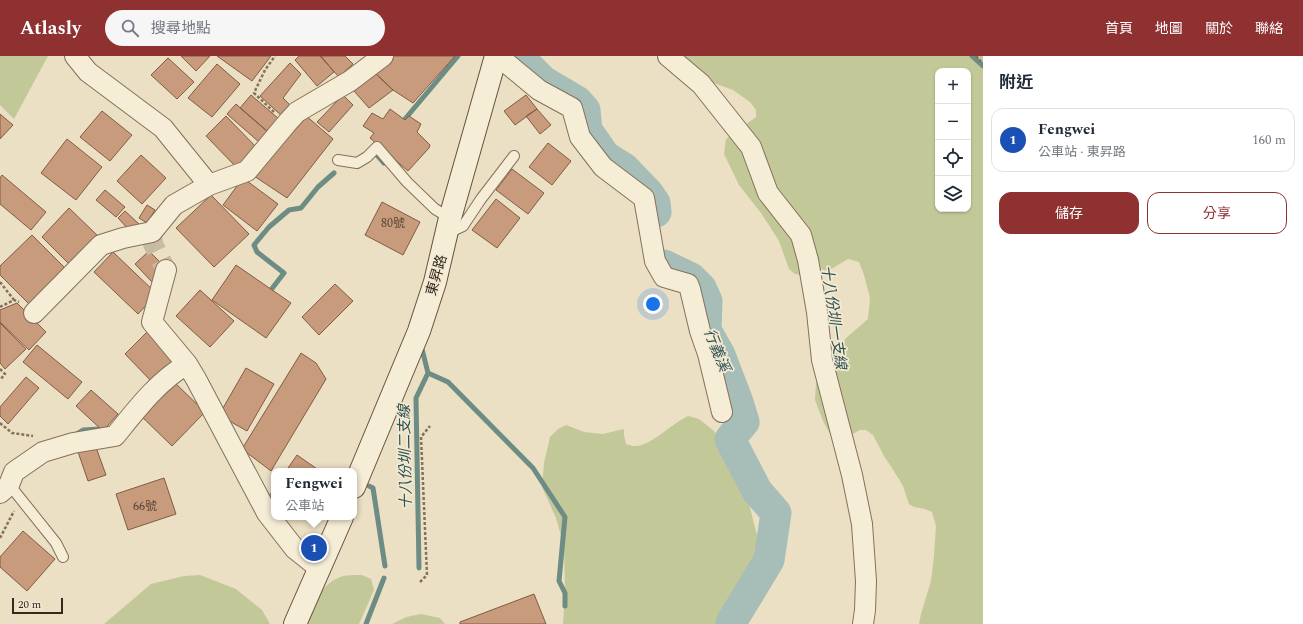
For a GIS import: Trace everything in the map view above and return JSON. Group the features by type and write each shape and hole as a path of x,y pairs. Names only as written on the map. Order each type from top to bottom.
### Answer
{"street":[{"path":"75,56 88,72 163,128 210,185"},
{"path":"34,313 101,245 123,238 152,232 174,205 210,185 247,171 286,123 297,112 350,81 383,56"},
{"path":"497,56 539,90 572,108 580,137 603,167 644,198 655,261 664,276 688,284 690,288 722,412"},
{"name":"東昇路","path":"357,480 419,331 435,282 449,225 497,56"},
{"path":"668,56 701,84 751,147 768,193 801,235 808,260 817,312 822,360 852,475 862,524 866,581 863,624"},
{"path":"166,270 152,322 187,364 271,518"},
{"path":"10,493 14,472 43,452 73,442 115,436 155,388 173,372 187,364"},
{"path":"272,520 295,549 320,569"},
{"path":"295,624 341,520"}],"lane":[{"path":"338,160 358,163 367,157 377,147 407,182 449,225 463,226 481,199 514,156"},
{"path":"10,493 56,543 63,557"}],"path":[{"path":"274,56 265,70 254,93 286,123"},
{"path":"976,56 983,64"},
{"path":"0,282 14,300"},
{"path":"0,369 5,374 0,380"},
{"path":"0,423 12,433 35,436"},
{"path":"420,582 427,575 421,437 430,426"},
{"path":"0,538 13,512 10,493"}],"green space":[{"path":"0,56 48,56 14,119 0,105"},
{"path":"682,56 983,56 983,624 919,624 931,581 934,556 936,526 932,512 909,504 903,486 873,435 866,430 860,430 851,435 837,438 829,432 823,421 815,400 816,383 846,338 868,319 870,298 864,275 859,262 848,259 828,271 821,269 802,275 795,274 789,269 779,241 761,213 739,185 724,154 726,139 756,117 756,110 750,102 733,90 711,82"},
{"path":"688,416 699,419 714,431 731,468 746,492 760,547 754,571 722,619 715,624 563,624 565,591 564,546 556,518 542,487 544,463 550,437 558,429 566,425 584,432 603,434 624,429 626,444 638,446 654,439"},
{"path":"200,575 236,589 262,610 270,624 104,624 151,584 184,576"},
{"path":"348,575 362,575 371,579 374,590 359,624 303,624 317,597 327,585 340,577"},
{"path":"421,614 440,618 445,624 392,624 406,617"}],"building":[{"path":"181,56 210,56 196,71"},
{"path":"217,56 271,56 252,81"},
{"path":"299,56 321,56 334,72 317,86 295,60"},
{"path":"320,56 345,56 353,64 339,77"},
{"path":"393,56 455,56 413,103 393,90 375,73"},
{"path":"168,58 194,82 177,99 151,75"},
{"path":"290,63 301,74 283,98 292,107 283,117 260,96"},
{"path":"217,64 240,84 212,117 188,98"},
{"path":"375,73 393,90 369,108 354,91"},
{"path":"251,95 279,119 268,132 240,108"},
{"path":"343,95 353,105 329,132 317,122"},
{"path":"526,95 537,109 515,125 504,111"},
{"path":"236,104 268,132 259,142 227,114"},
{"path":"390,109 405,120 409,116 421,124 417,132 430,145 408,171 370,138 374,133 363,126 372,113 383,119"},
{"path":"537,109 551,125 540,134 526,116"},
{"path":"102,111 132,135 110,161 80,137"},
{"path":"0,114 13,125 0,139"},
{"path":"304,114 333,139 287,198 251,174"},
{"path":"226,116 258,149 238,169 206,136"},
{"path":"67,139 102,167 76,200 41,173"},
{"path":"548,143 571,161 552,185 529,167"},
{"path":"141,155 166,178 142,204 117,181"},
{"path":"512,169 544,193 528,214 496,190"},
{"path":"2,175 46,212 31,230 0,204 0,178"},
{"path":"243,178 278,204 257,231 223,205"},
{"path":"105,190 125,207 116,217 96,200"},
{"path":"211,195 249,234 214,267 176,228"},
{"path":"496,199 520,218 497,248 472,230"},
{"path":"382,202 420,222 403,255 365,235"},
{"path":"147,205 155,210 147,223 139,218"},
{"path":"69,208 99,237 71,266 42,237"},
{"path":"125,211 139,224 131,232 118,218"},
{"path":"32,235 68,271 33,308 0,275 0,266"},
{"path":"149,251 166,268 152,282 135,264"},
{"path":"113,252 157,294 138,314 94,272"},
{"path":"236,265 291,303 266,338 212,300"},
{"path":"335,284 353,301 319,335 302,317"},
{"path":"200,290 234,321 210,347 176,316"},
{"path":"17,303 46,332 29,350 0,322 0,310"},
{"path":"0,323 26,349 5,369 0,363"},
{"path":"148,331 177,361 153,383 125,354"},
{"path":"37,345 82,382 68,399 23,362"},
{"path":"301,353 316,363 326,379 273,468 271,468 271,471 242,449"},
{"path":"246,368 274,384 247,431 219,415"},
{"path":"26,377 39,388 8,424 0,416 0,407"},
{"path":"170,378 205,412 172,446 137,412"},
{"path":"91,390 118,414 103,431 76,406"},
{"path":"93,439 106,475 88,481 76,446"},
{"path":"297,455 316,468 288,468"},
{"path":"164,478 176,514 128,530 116,494"},
{"path":"271,493 271,506 265,502"},
{"path":"23,531 55,559 27,591 0,567 0,557"},
{"path":"534,594 546,624 460,624 460,622"}],"waterway":[{"path":"405,119 458,56"},
{"name":"行義溪","path":"518,56 543,81 577,101 585,110 587,130 605,156 624,168 649,194 655,203 656,212"},
{"path":"972,56 983,66"},
{"name":"十八份圳二支線","path":"377,155 384,163"},
{"path":"267,295 284,273 257,252 254,245 269,227 289,210 301,208 318,187 334,173"},
{"name":"行義溪","path":"664,265 691,278 701,288 707,301 706,330 720,355 744,422 730,439 757,491 776,513 769,560 731,624"},
{"name":"十八份圳二支線","path":"419,568 416,398 428,373 422,349"},
{"path":"428,373 448,382 533,468 565,517 559,581 565,593 565,606"},
{"path":"75,435 83,430 100,429"},
{"path":"369,486 373,488 385,566"},
{"path":"366,624 384,578"}],"tunnel":[{"path":"152,232 153,244 166,270"}],"place":[{"name":"Fengwei","path":"314,548"}],"water label":[{"name":"十八份圳一支線","path":"834,317"}]}
